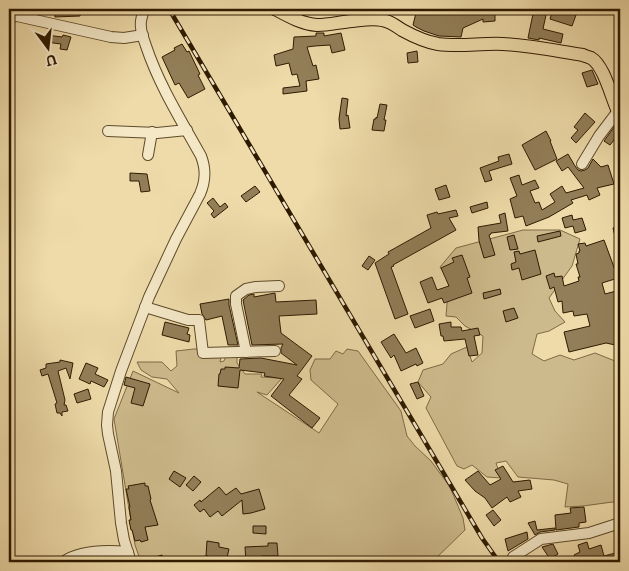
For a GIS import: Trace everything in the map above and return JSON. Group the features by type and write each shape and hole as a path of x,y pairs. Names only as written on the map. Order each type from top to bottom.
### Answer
{"main road":[{"path":"275,9 298,20 317,25 367,19 383,20 418,38 436,44 503,44 583,55 591,58 600,67 619,113"}],"street":[{"path":"130,557 121,523 116,471 108,434 110,404 145,307 172,247 204,186 205,171 204,163 155,71 140,27 145,9"},
{"path":"9,17 17,16 118,38 143,35"},
{"path":"582,164 599,136 619,113"},
{"path":"108,131 152,132 187,130"},
{"path":"148,156 152,132"},
{"path":"246,352 236,296 246,289 279,286"},
{"path":"145,307 188,320 199,320 203,353 275,351"},
{"path":"516,562 513,558 541,539 589,533 620,523"},
{"path":"62,562 88,553 112,551 130,557"}],"shaded area":[{"path":"523,230 560,230 580,239 572,266 549,298 555,311 565,322 549,331 537,334 532,354 544,361 560,355 574,360 595,353 620,363 620,501 565,507 568,484 554,480 518,477 506,461 496,463 501,478 487,477 472,465 464,469 457,466 426,408 431,397 418,382 423,370 443,364 451,354 467,347 472,362 482,353 483,336 465,326 456,317 446,316 449,280 440,267 456,248"},
{"path":"209,349 221,357 220,362 224,361 227,354 237,355 237,363 245,374 262,374 261,377 279,378 291,368 267,395 257,392 319,433 338,404 311,380 310,370 315,359 330,359 336,351 343,354 347,349 358,351 401,411 407,436 431,461 450,487 463,518 465,530 432,562 141,562 135,545 114,419 133,371 179,393 167,379 152,377 141,370 137,362 162,362 171,371 177,366 176,351"}],"building":[{"path":"54,9 81,9 80,16 55,17"},
{"path":"417,9 475,9 483,13 482,9 495,9 495,21 483,22 483,19 463,28 461,37 439,36 413,25"},
{"path":"534,9 540,10 539,13 546,15 543,29 563,34 561,43 539,38 539,40 528,38"},
{"path":"553,9 576,15 572,26 550,19"},
{"path":"316,33 324,33 324,36 341,33 345,50 332,53 330,45 307,47 313,66 316,65 319,79 306,81 307,91 283,94 283,88 300,86 297,74 292,75 289,63 276,66 274,55 293,49 294,37 316,36"},
{"path":"47,35 71,37 67,50 60,49 61,44 46,42"},
{"path":"182,44 187,52 189,51 205,89 188,98 179,83 175,85 162,57"},
{"path":"417,51 418,62 408,63 407,53"},
{"path":"592,70 598,84 587,87 582,73"},
{"path":"342,98 348,99 346,116 348,115 350,128 340,129 339,119"},
{"path":"380,104 387,105 384,131 372,130"},
{"path":"585,113 595,122 576,143 571,138 578,130 574,127"},
{"path":"617,123 620,124 620,149 614,140 610,145 604,141"},
{"path":"546,131 557,159 535,170 522,145"},
{"path":"509,154 512,164 489,171 492,180 485,182 480,168 499,161 498,157"},
{"path":"568,154 578,170 581,171 588,168 593,159 601,167 608,165 614,184 597,188 600,195 589,200 587,195 571,200 573,203 549,217 526,226 523,216 515,218 510,199 517,196 510,178 519,175 522,185 535,180 539,188 530,191 535,203 539,202 542,210 555,202 550,194 562,186 566,193 584,188 568,167 562,171 556,161"},
{"path":"130,173 147,174 150,191 141,192 139,181 130,181"},
{"path":"446,185 450,197 439,200 435,189"},
{"path":"255,186 260,192 246,202 241,196"},
{"path":"213,198 220,207 225,203 228,207 214,218 211,214 214,211 207,203"},
{"path":"487,202 488,208 472,213 470,207"},
{"path":"456,210 458,216 449,218 456,230 391,267 408,314 395,319 375,263 389,254 388,252 431,228 427,215"},
{"path":"505,213 508,231 491,233 489,235 495,255 484,258 479,241 478,227 501,223 499,215"},
{"path":"572,215 573,220 582,218 586,230 575,233 573,226 565,228 562,218"},
{"path":"620,225 620,249 618,249 613,228"},
{"path":"560,231 561,236 538,242 537,236"},
{"path":"514,235 518,249 510,250 507,237"},
{"path":"604,240 618,278 602,283 605,294 620,290 620,346 606,343 569,352 564,332 590,326 587,314 574,316 573,311 563,313 562,301 558,302 554,287 550,289 546,276 554,273 555,277 562,276 564,286 579,281 578,277 580,277 576,264 578,264 576,254 580,251 578,244 585,243 586,246"},
{"path":"535,250 541,274 522,280 519,268 512,270 511,264 516,262 514,252 519,251 520,254"},
{"path":"462,255 470,277 467,278 472,293 444,303 442,298 428,303 420,282 432,277 437,290 449,286 441,268 454,262 452,258"},
{"path":"369,256 375,260 368,270 362,266"},
{"path":"500,289 501,294 484,299 483,293"},
{"path":"275,293 276,302 316,300 317,314 279,316 281,333 312,356 297,376 302,379 289,395 320,418 312,428 271,396 284,379 264,376 265,373 240,370 238,388 218,386 221,369 225,369 225,367 239,368 240,359 261,358 297,365 281,353 283,344 252,345 243,300 249,295 254,294 254,297"},
{"path":"229,299 238,345 228,345 222,316 206,320 202,314 200,304"},
{"path":"514,308 518,318 506,322 503,311"},
{"path":"430,309 434,321 415,328 410,316"},
{"path":"165,322 189,328 187,334 190,335 189,342 162,335"},
{"path":"451,322 451,327 461,327 462,331 478,328 480,335 474,336 478,355 469,356 465,339 444,341 439,324"},
{"path":"394,334 406,353 416,348 423,363 401,371 394,355 391,358 381,342"},
{"path":"60,360 73,363 70,379 66,368 58,371 65,400 64,405 66,405 68,411 62,412 62,416 60,413 57,413 55,404 57,403 48,374 42,376 40,370 46,368 46,364 60,362"},
{"path":"86,363 98,368 95,374 108,380 104,387 91,381 90,384 79,379"},
{"path":"126,377 150,384 143,406 131,403 135,388 124,385"},
{"path":"418,382 424,396 417,399 410,384"},
{"path":"88,389 91,399 77,403 74,394"},
{"path":"503,466 513,482 530,480 532,489 518,491 521,497 510,502 507,497 492,508 485,498 465,480 478,471 490,485 501,479 495,470"},
{"path":"174,471 186,478 180,487 169,479"},
{"path":"194,476 201,482 193,491 186,485"},
{"path":"145,483 145,486 148,486 150,500 158,525 145,527 148,540 141,542 140,540 135,541 131,530 129,520 131,520 130,507 126,489 129,489 128,486"},
{"path":"219,487 226,495 236,488 241,494 259,489 265,509 243,514 242,500 222,516 218,511 210,517 204,509 200,512 194,505 200,500 201,502"},
{"path":"584,507 586,522 579,523 579,527 556,530 555,515 571,513 570,508"},
{"path":"493,510 501,520 494,526 486,515"},
{"path":"535,521 537,530 555,528 555,530 540,532 535,535 528,523"},
{"path":"253,526 266,526 266,534 253,533"},
{"path":"527,532 528,539 508,551 505,539"},
{"path":"207,541 219,543 219,547 229,549 226,562 207,562"},
{"path":"587,542 589,549 601,545 604,556 619,552 620,560 611,562 577,562 574,555 580,552 578,545"},
{"path":"268,543 277,543 278,556 262,556 262,562 246,562 245,547 268,546"},
{"path":"553,544 558,554 550,559 542,547"},
{"path":"162,555 164,562 143,562 143,561"}],"railway":[{"path":"169,9 482,538 499,562"}]}
